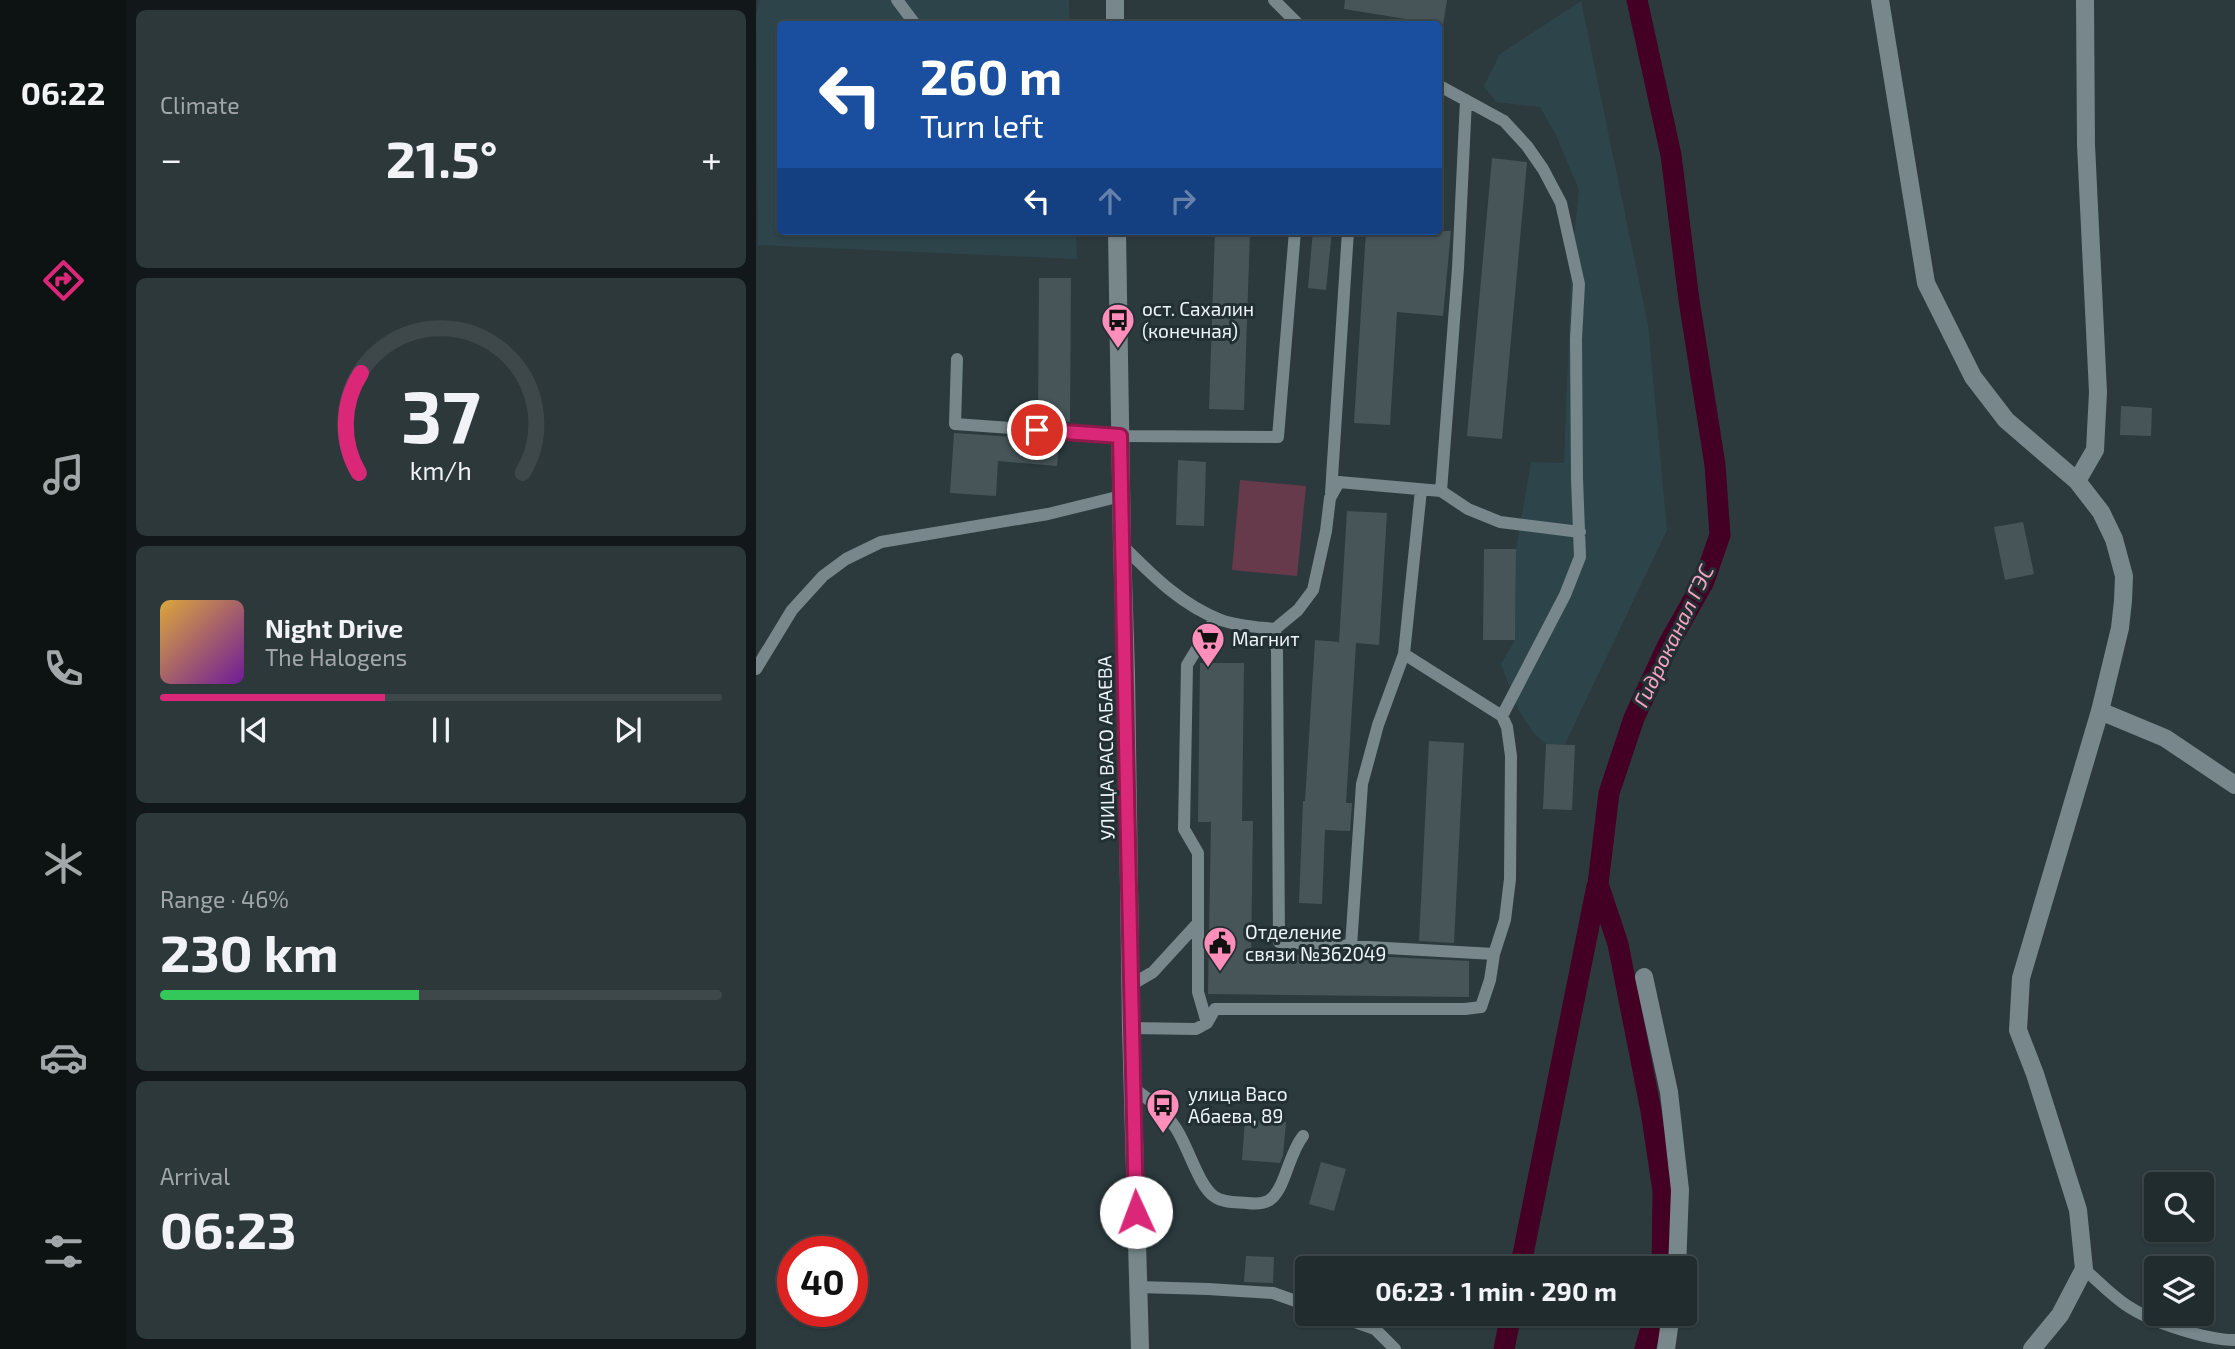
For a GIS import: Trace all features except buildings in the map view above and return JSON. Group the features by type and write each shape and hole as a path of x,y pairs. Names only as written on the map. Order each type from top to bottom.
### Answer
{"street":[{"path":"1115,0 1115,21"},
{"path":"1880,0 1926,283 1973,377 2006,420 2077,481 2101,512 2114,539 2123,576 2120,628 2100,711 2021,978 2018,1030 2035,1074 2078,1210 2084,1269 2060,1315 2032,1349"},
{"path":"2077,481 2095,450 2098,392 2086,145 2085,0"},
{"name":"УЛИЦА ВАСО АБАЕВА","path":"1117,235 1132,1087 1140,1349"},
{"path":"2100,711 2165,738 2235,785"},
{"path":"1644,977 1669,1092 1680,1191 1678,1256"},
{"path":"1667,1347 1670,1326"}],"lane":[{"path":"897,0 913,21"},
{"path":"1274,0 1295,21"},
{"path":"1442,87 1504,121 1527,146 1561,203 1579,284 1576,339 1580,556 1573,578 1502,716"},
{"path":"1441,491 1458,268 1466,100"},
{"path":"957,359 955,424 1120,436 1278,437 1295,235"},
{"path":"1208,1023 1198,992 1198,853 1184,829 1187,665 1215,619 1275,629 1298,610 1313,590 1330,498 1348,235"},
{"path":"1330,498 1339,482 1441,491 1468,509 1500,522 1580,532"},
{"path":"1351,946 1363,783 1378,725 1404,654 1421,490"},
{"path":"756,668 792,610 823,576 846,559 881,542 1048,514 1121,496"},
{"path":"1122,545 1163,586 1222,620"},
{"path":"1275,629 1279,942 1494,954"},
{"path":"1131,1028 1196,1029 1208,1023 1215,1009 1481,1007 1505,920 1510,879 1511,756 1507,727 1502,716 1404,654"},
{"path":"1131,985 1153,972 1197,924"},
{"path":"1132,1087 1164,1112 1177,1130 1199,1176 1215,1197 1231,1202 1270,1201 1278,1192 1295,1146 1303,1136"},
{"path":"2084,1269 2126,1306 2170,1327 2224,1340 2235,1340"},
{"path":"1138,1287 1273,1293 1295,1301"},
{"path":"1366,1326 1375,1329 1395,1349"}],"shaded area":[{"path":"759,0 1069,0 1070,21 777,21 777,235 1076,235 1077,259 758,245 756,17"},
{"path":"1581,1 1648,325 1667,530 1565,744 1546,744 1533,732 1518,709 1501,664 1515,640 1516,549 1531,462 1564,463 1572,255 1579,190 1556,135 1540,107 1496,102 1484,86 1500,54"},
{"path":"1240,480 1306,486 1297,576 1232,570"}],"waterway":[{"name":"Гидроканал ГЭС","path":"1637,0 1671,155 1689,300 1715,465 1720,535 1704,581 1668,645 1634,718 1609,793 1598,884 1618,944 1651,1111 1663,1191 1662,1256"},
{"path":"1523,1256 1597,886"},
{"path":"1504,1349 1509,1326"},
{"name":"Гидроканал ГЭС","path":"1645,1349 1652,1326"}],"place":[{"name":"ост. Сахалин (конечная)","path":"1118,350"},
{"name":"Магнит","path":"1208,669"},
{"name":"Отделение связи №362049","path":"1220,973"},
{"name":"улица Васо Абаева, 89","path":"1163,1135"}],"route":[{"path":"1037,430 1120,436 1136,1212"}]}
